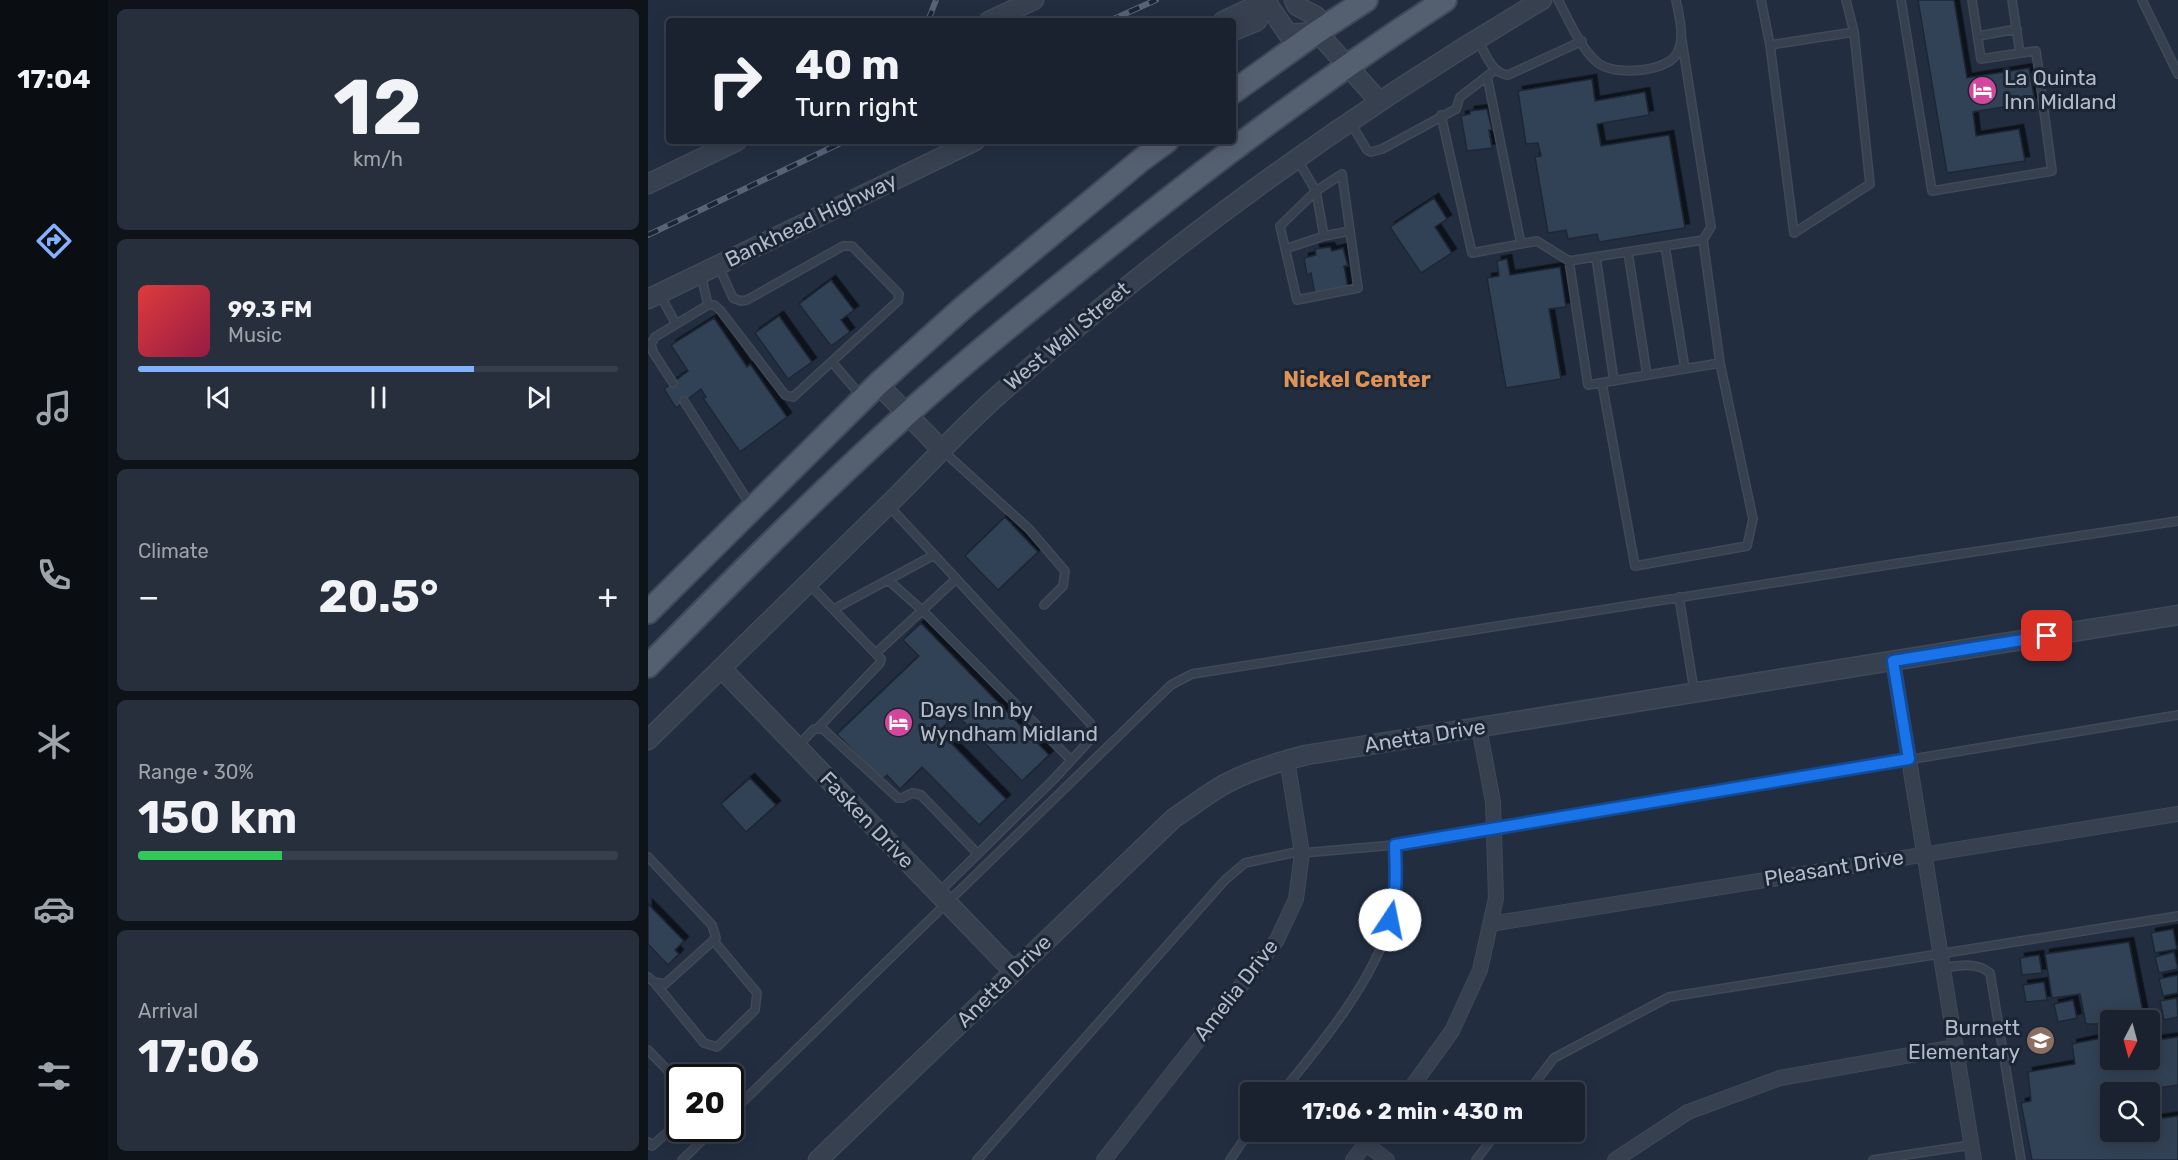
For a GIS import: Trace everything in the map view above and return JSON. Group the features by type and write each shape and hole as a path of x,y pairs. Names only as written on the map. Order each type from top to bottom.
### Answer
{"main road":[{"path":"1236,90 1366,0"},
{"name":"West Wall Street","path":"648,666 780,533 907,414 1014,322 1171,196 1347,66 1445,0"},
{"path":"648,612 871,392 965,306 1163,144"}],"street":[{"path":"995,18 1034,0"},
{"path":"1266,0 1288,34 1317,32"},
{"path":"1229,18 1266,0"},
{"path":"1236,30 1257,21 1266,0"},
{"path":"1294,0 1297,6 1316,16 1317,32 1379,101"},
{"name":"West Wall Street","path":"648,740 1000,394 1134,279 1379,101 1542,0"},
{"path":"648,184 731,144"},
{"name":"Bankhead Highway","path":"654,296 969,144"},
{"path":"871,392 907,414 943,451"},
{"name":"Anetta Drive","path":"818,1160 1174,818 1196,801 1228,782 1267,765 1306,755 2178,615"},
{"path":"1893,661 1974,1160"},
{"name":"Fasken Drive","path":"721,668 1014,972"},
{"path":"1415,1082 1452,1031 1480,969 1496,898 1493,802 1479,727"},
{"name":"Amelia Drive","path":"1104,1160 1277,940 1296,899 1302,852 1287,759"},
{"name":"Pleasant Drive","path":"1490,924 2178,814"},
{"path":"1615,1160 1688,1112 1780,1078 1957,1053"},
{"path":"1353,1160 1365,1143 1387,1160"}],"lane":[{"path":"1558,0 1581,41 1599,63 1610,70 1622,71 1668,64 1680,48 1681,35"},
{"path":"1602,383 1635,566 1747,546 1753,519 1720,363 1703,240 1711,227 1676,0"},
{"path":"1761,0 1770,45 1794,233 1870,184 1854,32 1846,0"},
{"path":"1901,0 1932,191 2052,171 2036,51 1981,59 1972,0"},
{"path":"2012,0 2020,53"},
{"path":"2142,0 2178,74"},
{"path":"1978,36 2017,29"},
{"path":"1770,45 1854,32"},
{"path":"1476,39 1495,70 1502,75 1508,75 1581,41"},
{"path":"1350,122 1367,150 1371,152 1382,149 1456,109 1460,97 1495,70"},
{"path":"1486,76 1521,244"},
{"path":"1441,116 1472,253 1537,241 1569,261 1703,240"},
{"path":"1297,159 1316,191 1324,236"},
{"path":"1342,174 1350,231 1358,288 1297,300 1280,226 1316,191 1342,174"},
{"path":"1285,249 1324,236 1350,231"},
{"path":"673,383 653,352 651,344 655,337 708,304 720,310 785,395 793,397 898,302 899,294 852,246 843,246 747,300 741,301 733,298 718,265"},
{"path":"1665,246 1685,369"},
{"path":"1628,252 1647,375"},
{"path":"1596,257 1614,381"},
{"path":"1569,261 1588,385 1720,363"},
{"path":"700,273 708,304"},
{"path":"654,296 676,324"},
{"path":"832,362 871,392"},
{"path":"684,401 752,508"},
{"path":"943,451 1029,528 1065,571 1063,586 1044,605"},
{"path":"888,505 1090,723 1094,732 1090,740 1071,760 978,854 942,898"},
{"path":"744,1100 942,898 1171,685 1192,674 2178,521"},
{"path":"834,609 934,555"},
{"path":"876,653 956,579"},
{"path":"888,580 922,610 1071,760"},
{"path":"797,747 814,729 818,728 880,663 881,659 808,583"},
{"path":"1679,597 1695,693"},
{"path":"976,1160 1225,880 1245,863 1302,852 1395,845 2178,715"},
{"path":"818,728 823,729 898,798 912,793 921,795 978,854"},
{"path":"1290,1082 1342,1014 1368,972 1386,934 1394,906 1397,881 1395,845"},
{"path":"648,857 712,925 716,938 665,984 651,980"},
{"path":"1536,1082 1554,1058 1669,997 1940,952 2178,916"},
{"path":"651,980 704,1043 717,1047 755,1010 757,993 713,940"},
{"path":"1943,968 1981,965 1990,973 2021,1160"},
{"path":"648,1050 666,1069"},
{"path":"1957,1053 2002,1051"},
{"path":"648,1142 652,1146 666,1133"},
{"path":"682,1160 701,1142"},
{"path":"1230,1160 1242,1142"},
{"path":"1476,1160 1490,1142"},
{"path":"1873,1160 1971,1145"}],"building":[{"name":"La Quinta Inn Midland","path":"1918,0 1954,0 1967,78 2029,68 2035,102 1973,112 1976,136 2019,129 2025,161 1947,173"},
{"path":"1592,79 1595,101 1645,92 1649,115 1597,124 1601,146 1669,135 1685,228 1599,242 1597,234 1568,239 1566,230 1548,233 1535,157 1541,156 1538,143 1526,144 1518,91"},
{"path":"1487,109 1492,130 1489,130 1492,148 1467,151 1461,116 1470,114 1470,111"},
{"path":"1434,198 1447,219 1435,227 1452,253 1421,273 1390,227"},
{"path":"1330,247 1332,251 1343,248 1348,266 1344,266 1348,288 1315,295 1311,273 1307,275 1304,258 1316,255 1315,249"},
{"path":"1507,259 1510,275 1560,267 1566,307 1549,309 1561,379 1506,388 1487,278 1499,276 1497,261"},
{"path":"831,280 854,310 841,320 850,332 831,346 799,304"},
{"path":"779,316 812,362 788,379 755,333"},
{"path":"714,318 747,367 750,364 787,417 740,452 703,398 706,397 701,389 676,408 664,389 688,371 671,345"},
{"path":"1005,517 1038,552 998,590 965,556"},
{"name":"Days Inn by Wyndham Midland","path":"921,623 1049,755 1022,781 956,714 939,731 1006,799 979,825 922,767 900,789 887,775 882,780 837,734 919,656 903,640"},
{"path":"750,778 776,805 746,832 721,804"},
{"path":"648,904 684,941 675,950 679,954 668,965 648,944"},
{"path":"2173,929 2177,949 2155,953 2151,933"},
{"path":"2129,942 2143,1010 2100,1010 2100,1029 2099,1024 2086,1024 2080,994 2052,998 2045,954"},
{"path":"2174,952 2178,969 2159,973 2155,957"},
{"path":"2039,955 2042,973 2022,975 2020,958"},
{"path":"2178,975 2178,993 2163,996 2159,979"},
{"path":"2044,982 2047,1000 2026,1002 2023,985"},
{"path":"2177,998 2178,1017 2164,1020 2160,1001"},
{"path":"2073,1000 2077,1018 2058,1022 2054,1004"},
{"path":"2178,1037 2178,1085 2160,1088 2160,1082 2100,1082 2100,1142 2160,1142 2160,1119 2178,1116 2178,1160 2032,1160 2021,1103 2031,1101 2028,1072 2075,1064 2072,1044 2100,1038 2100,1070 2160,1070 2160,1040"}],"railway":[{"path":"929,18 936,0"},
{"path":"1116,18 1156,0"},
{"path":"648,235 839,144"}],"place":[{"name":"La Quinta Inn Midland","path":"1983,90"},
{"name":"Days Inn by Wyndham Midland","path":"899,722"},
{"name":"Burnett Elementary","path":"2041,1040"}],"district":[{"name":"Nickel Center","path":"1357,379"}],"route":[{"path":"1390,920 1397,881 1395,845 1909,759 1893,661 2047,636"}]}
